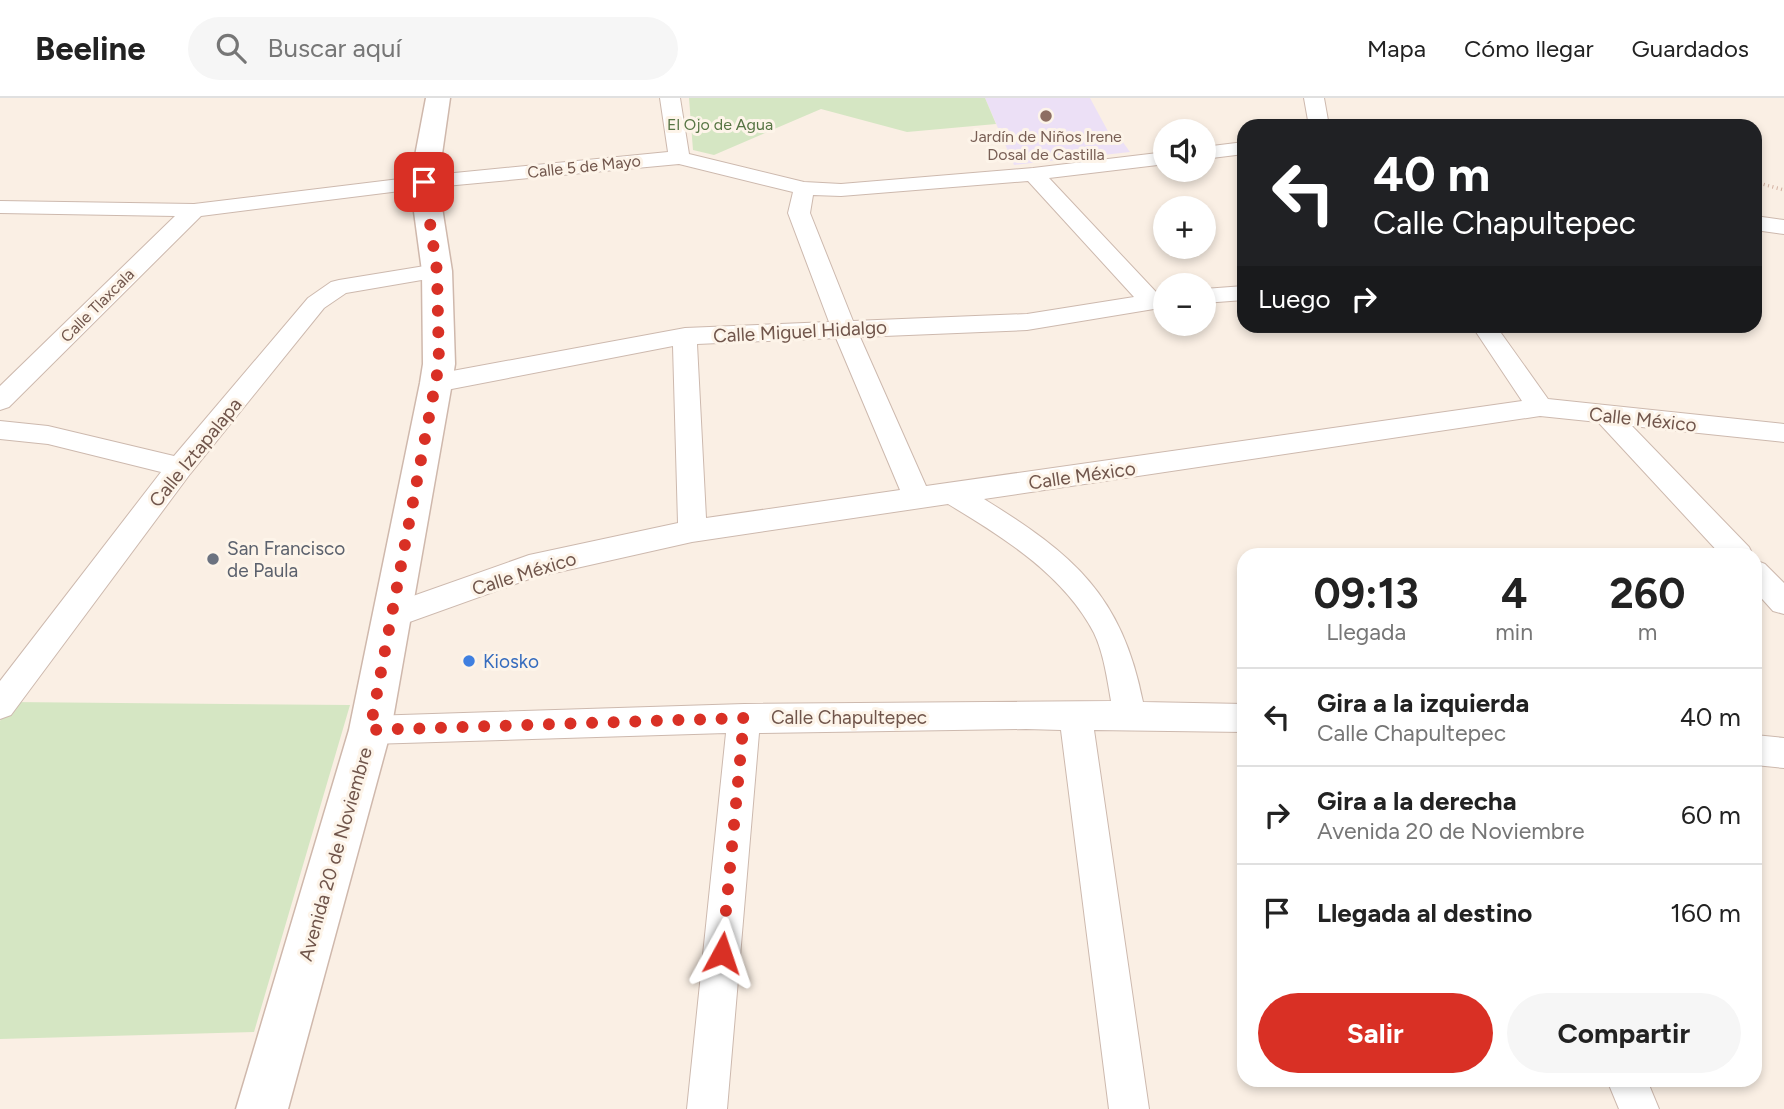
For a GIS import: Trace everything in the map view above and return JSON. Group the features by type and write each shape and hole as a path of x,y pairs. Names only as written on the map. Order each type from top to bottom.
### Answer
{"main road":[{"name":"Avenida 20 de Noviembre","path":"262,1109 370,730 436,383 439,364 437,271 424,182 438,98"}],"street":[{"path":"670,98 679,158"},
{"path":"1314,98 1318,119"},
{"path":"1216,152 1237,149"},
{"name":"Calle 5 de Mayo","path":"0,207 194,209 424,182 679,158 804,188 841,190 1033,174 1153,160"},
{"path":"1033,174 1153,295"},
{"path":"804,188 799,213 844,328 917,498"},
{"name":"Calle Tlaxcala","path":"0,401 194,209"},
{"path":"1762,224 1784,227"},
{"name":"Calle Iztapalapa","path":"0,705 180,467 316,303 340,287 437,271"},
{"path":"1216,295 1237,294"},
{"name":"Calle Miguel Hidalgo","path":"436,383 685,336 1027,322 1153,301"},
{"path":"1489,333 1540,407"},
{"path":"685,336 692,531"},
{"name":"Calle México","path":"390,617 528,567 692,531 1540,407 1784,433"},
{"path":"1607,416 1732,548"},
{"path":"0,430 48,435 180,467"},
{"path":"954,494 1011,528 1069,576 1106,626 1120,667 1130,715"},
{"path":"1762,579 1784,602"},
{"name":"Calle Chapultepec","path":"370,730 744,718 1130,715 1237,718"},
{"path":"1076,717 1129,1109"},
{"path":"707,1109 744,718"},
{"path":"1762,751 1784,753"},
{"path":"1630,1087 1639,1109"}],"path":[{"path":"1762,184 1784,190"}],"shaded area":[{"name":"Jardín de Niños Irene Dosal de Castilla","path":"985,98 1090,98 1110,135 1117,134 1130,152 1014,165"}],"green space":[{"name":"El Ojo de Agua","path":"689,98 985,98 996,124 907,132 821,109 714,155 693,150"},
{"path":"11,702 350,705 254,1032 0,1039 0,721"}],"place":[{"name":"Jardín de Niños Irene Dosal de Castilla","path":"1046,116"},
{"name":"San Francisco de Paula","path":"213,559"},
{"name":"Kiosko","path":"469,661"}],"route":[{"path":"424,182 437,271 439,364 375,689 370,730 744,718 722,953"}]}
